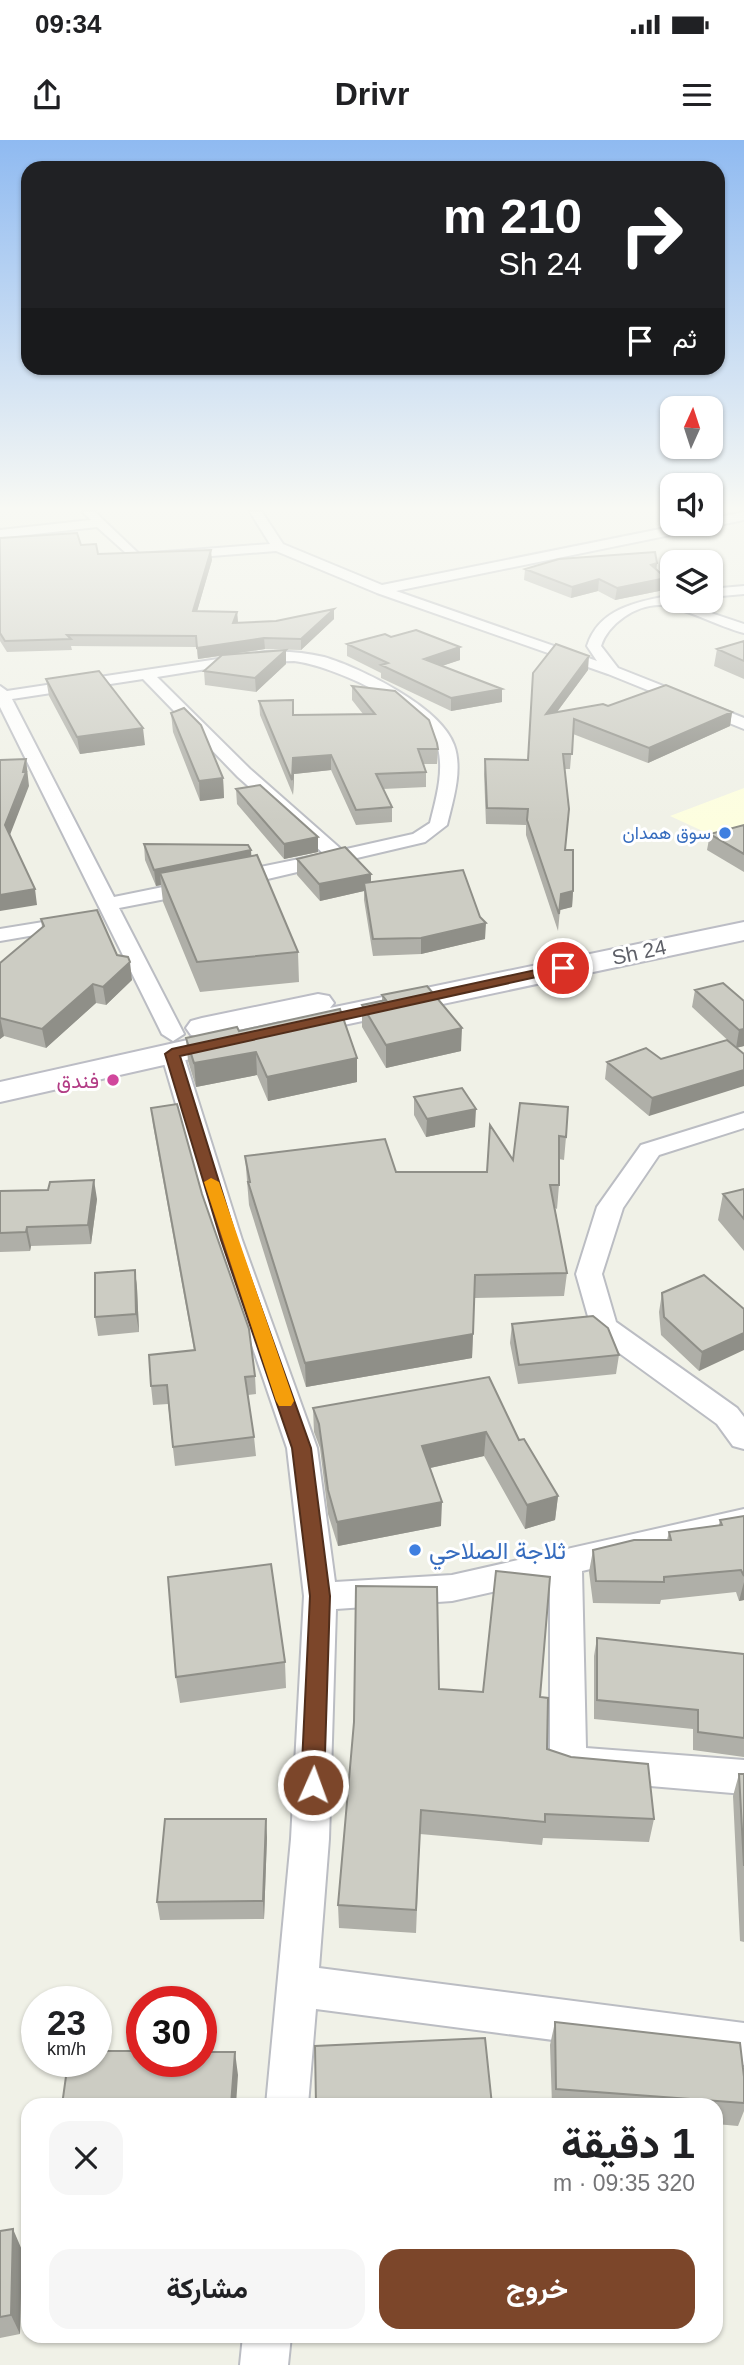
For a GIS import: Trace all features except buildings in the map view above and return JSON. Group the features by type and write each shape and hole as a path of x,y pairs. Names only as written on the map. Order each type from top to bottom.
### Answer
{"street":[{"path":"456,616 613,671 744,724"},
{"path":"613,671 594,646 598,631 619,616"},
{"path":"709,616 744,629"},
{"path":"0,935 110,910 419,838 438,825 449,781 450,752 436,725 409,704 339,668 308,658 279,656 1,693 110,910 172,1044 229,1240 302,1448 320,1596 310,1839 288,2098"},
{"path":"146,674 244,773 338,857"},
{"name":"Sh 24","path":"0,1092 172,1044 744,911"},
{"name":"Sh 24","path":"0,1072 172,1044 744,931"},
{"path":"744,1120 650,1150 610,1207 589,1274 603,1327 726,1416 744,1438"},
{"path":"320,1596 452,1588 744,1521"},
{"path":"566,1562 568,1762 744,1777"},
{"path":"298,1986 744,2044"},
{"path":"264,2365 266,2343"}],"shaded area":[{"name":"سوق همدان","path":"744,788 744,850 670,816"}],"slow traffic":[{"path":"211,1182 285,1401"}],"place":[{"name":"سوق همدان","path":"725,833"},
{"name":"فندق","path":"113,1080"},
{"name":"ثلاجة الصلاحي","path":"415,1550"}],"route":[{"path":"313,1785 320,1596 302,1448 229,1240 172,1054 408,999 563,968"}]}
